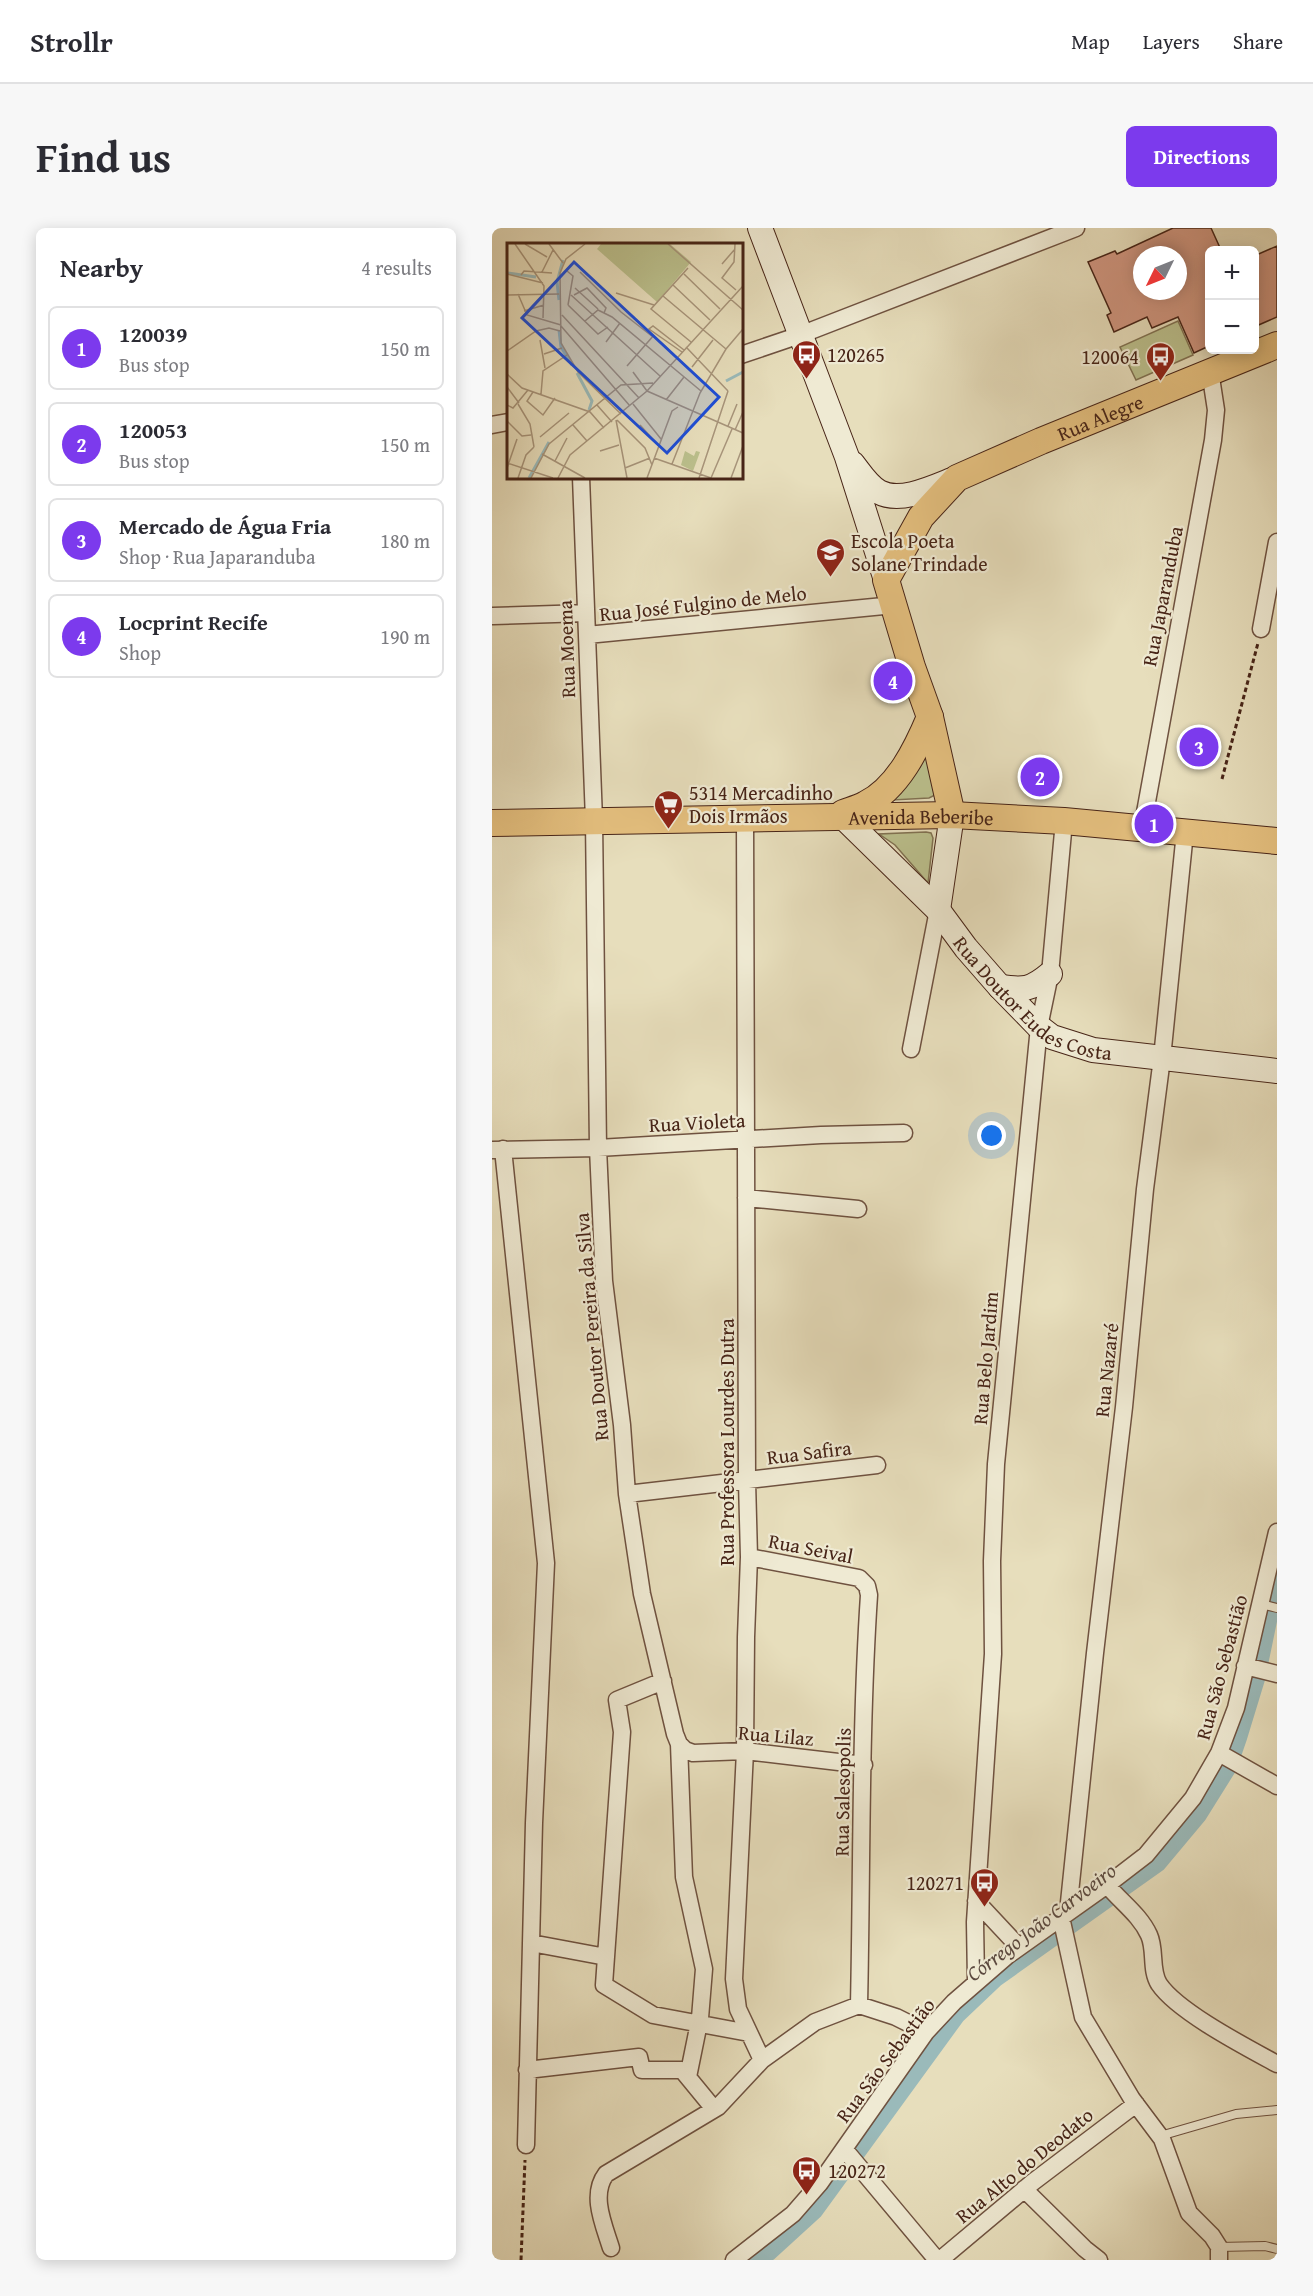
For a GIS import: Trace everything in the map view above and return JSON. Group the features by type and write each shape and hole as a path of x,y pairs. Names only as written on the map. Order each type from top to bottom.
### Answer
{"main road":[{"name":"Rua Alegre","path":"886,580 921,517 957,478 1277,345"},
{"path":"886,580 912,667 930,717 952,815"},
{"path":"837,817 867,804 888,788 914,752 930,717"},
{"name":"Avenida Beberibe","path":"492,823 952,815 1064,821 1277,841"}],"street":[{"path":"760,228 847,457 886,580"},
{"path":"742,355 800,335 1076,228"},
{"name":"Rua Japaranduba","path":"1142,829 1213,440 1216,410 1210,371"},
{"path":"492,425 507,422"},
{"name":"Rua Alegre","path":"847,457 872,486 888,495 910,494 957,478"},
{"name":"Rua Moema","path":"581,478 594,820"},
{"path":"1261,629 1277,542"},
{"name":"Rua José Fulgino de Melo","path":"587,635 894,605"},
{"name":"Rua José Fulgino de Melo","path":"493,616 586,613"},
{"path":"911,1049 938,910 952,815"},
{"name":"Rua Doutor Eudes Costa","path":"837,817 938,910 999,987 1052,1037 1093,1050 1277,1071"},
{"name":"Rua Professora Lourdes Dutra","path":"745,818 749,1557 745,1751 734,1978 738,2009 762,2060"},
{"name":"Rua Doutor Pereira da Silva","path":"594,820 598,1148 604,1281 622,1425 627,1494 642,1594 682,1747 684,1877 704,1969 699,2025 688,2077"},
{"name":"Rua Belo Jardim","path":"976,1981 976,1901 993,1654 992,1561 996,1464 1039,1027 1050,974 1064,821"},
{"name":"Rua Nazaré","path":"1185,832 1162,1058 1145,1189 1124,1407 1065,1915 1083,2017 1136,2104 1160,2136 1189,2213 1212,2236 1219,2254"},
{"path":"999,987 1022,990 1038,984 1050,974"},
{"name":"Rua Violeta","path":"496,1150 598,1148 821,1135 904,1133"},
{"path":"496,1150 546,1563 531,1943 526,2145"},
{"path":"746,1198 858,1209"},
{"name":"Rua Safira","path":"747,1481 877,1465"},
{"path":"627,1494 747,1481"},
{"name":"Rua São Sebastião","path":"734,2260 793,2214 820,2183 851,2156 926,2032 976,1981 1065,1915 1114,1893 1193,1798 1223,1755 1236,1708 1262,1670 1276,1541"},
{"name":"Rua Seival","path":"749,1557 860,1578 864,1581"},
{"name":"Rua Salesopolis","path":"859,2005 864,1765 863,1686 869,1595 864,1581"},
{"path":"663,1681 617,1700 622,1732 604,1985 653,2015 749,2033"},
{"name":"Rua Lilaz","path":"682,1747 693,1753 745,1751 864,1765"},
{"path":"1223,1755 1277,1786"},
{"path":"1114,1893 1141,1921 1149,1935 1153,1947 1157,1981 1168,1994 1220,2032 1277,2064"},
{"path":"976,1901 1019,1947"},
{"path":"531,1943 606,1957"},
{"path":"611,2248 598,2205 601,2180 606,2174 714,2109 762,2060 815,2022 859,2005 896,2017 926,2032"},
{"path":"527,2070 639,2057 642,2070 682,2070 714,2109"},
{"name":"Rua Alto do Deodato","path":"939,2260 1024,2189 1136,2104"},
{"path":"851,2156 939,2260"},
{"path":"1024,2189 1085,2249 1100,2260"}],"lane":[{"path":"1160,2136 1236,2114 1277,2109"},
{"path":"1219,2254 1265,2246 1277,2249"}],"path":[{"path":"1222,779 1261,629"},
{"path":"521,2260 526,2145"}],"green space":[{"path":"1178,321 1193,355 1136,380 1120,347"},
{"path":"929,749 937,794 929,798 893,800 920,767"},
{"path":"931,833 933,838 928,883 895,845 879,834"}],"building":[{"path":"1173,228 1211,228 1219,246 1205,246 1205,348 1194,353 1178,317 1152,328 1147,317 1114,332 1107,315 1111,313 1088,262 1115,251 1117,254 1133,247 1133,300 1187,300 1187,246 1134,246"},
{"path":"1277,246 1277,317 1259,325 1259,300 1259,254"}],"waterway":[{"name":"Córrego João Carvoeiro","path":"757,2260 769,2253 815,2211 957,2016 996,1979 1158,1864 1199,1815 1229,1767 1239,1738 1257,1679 1277,1582"}],"place":[{"name":"120265","path":"806,380"},
{"name":"120064","path":"1160,382"},
{"name":"Escola Poeta Solane Trindade","path":"830,578"},
{"name":"Locprint Recife","path":"893,681"},
{"name":"Mercado de Água Fria","path":"1199,747"},
{"name":"120053","path":"1040,777"},
{"name":"120039","path":"1154,824"},
{"name":"5314 Mercadinho Dois Irmãos","path":"668,830"},
{"name":"120271","path":"985,1908"},
{"name":"120272","path":"807,2196"}]}
